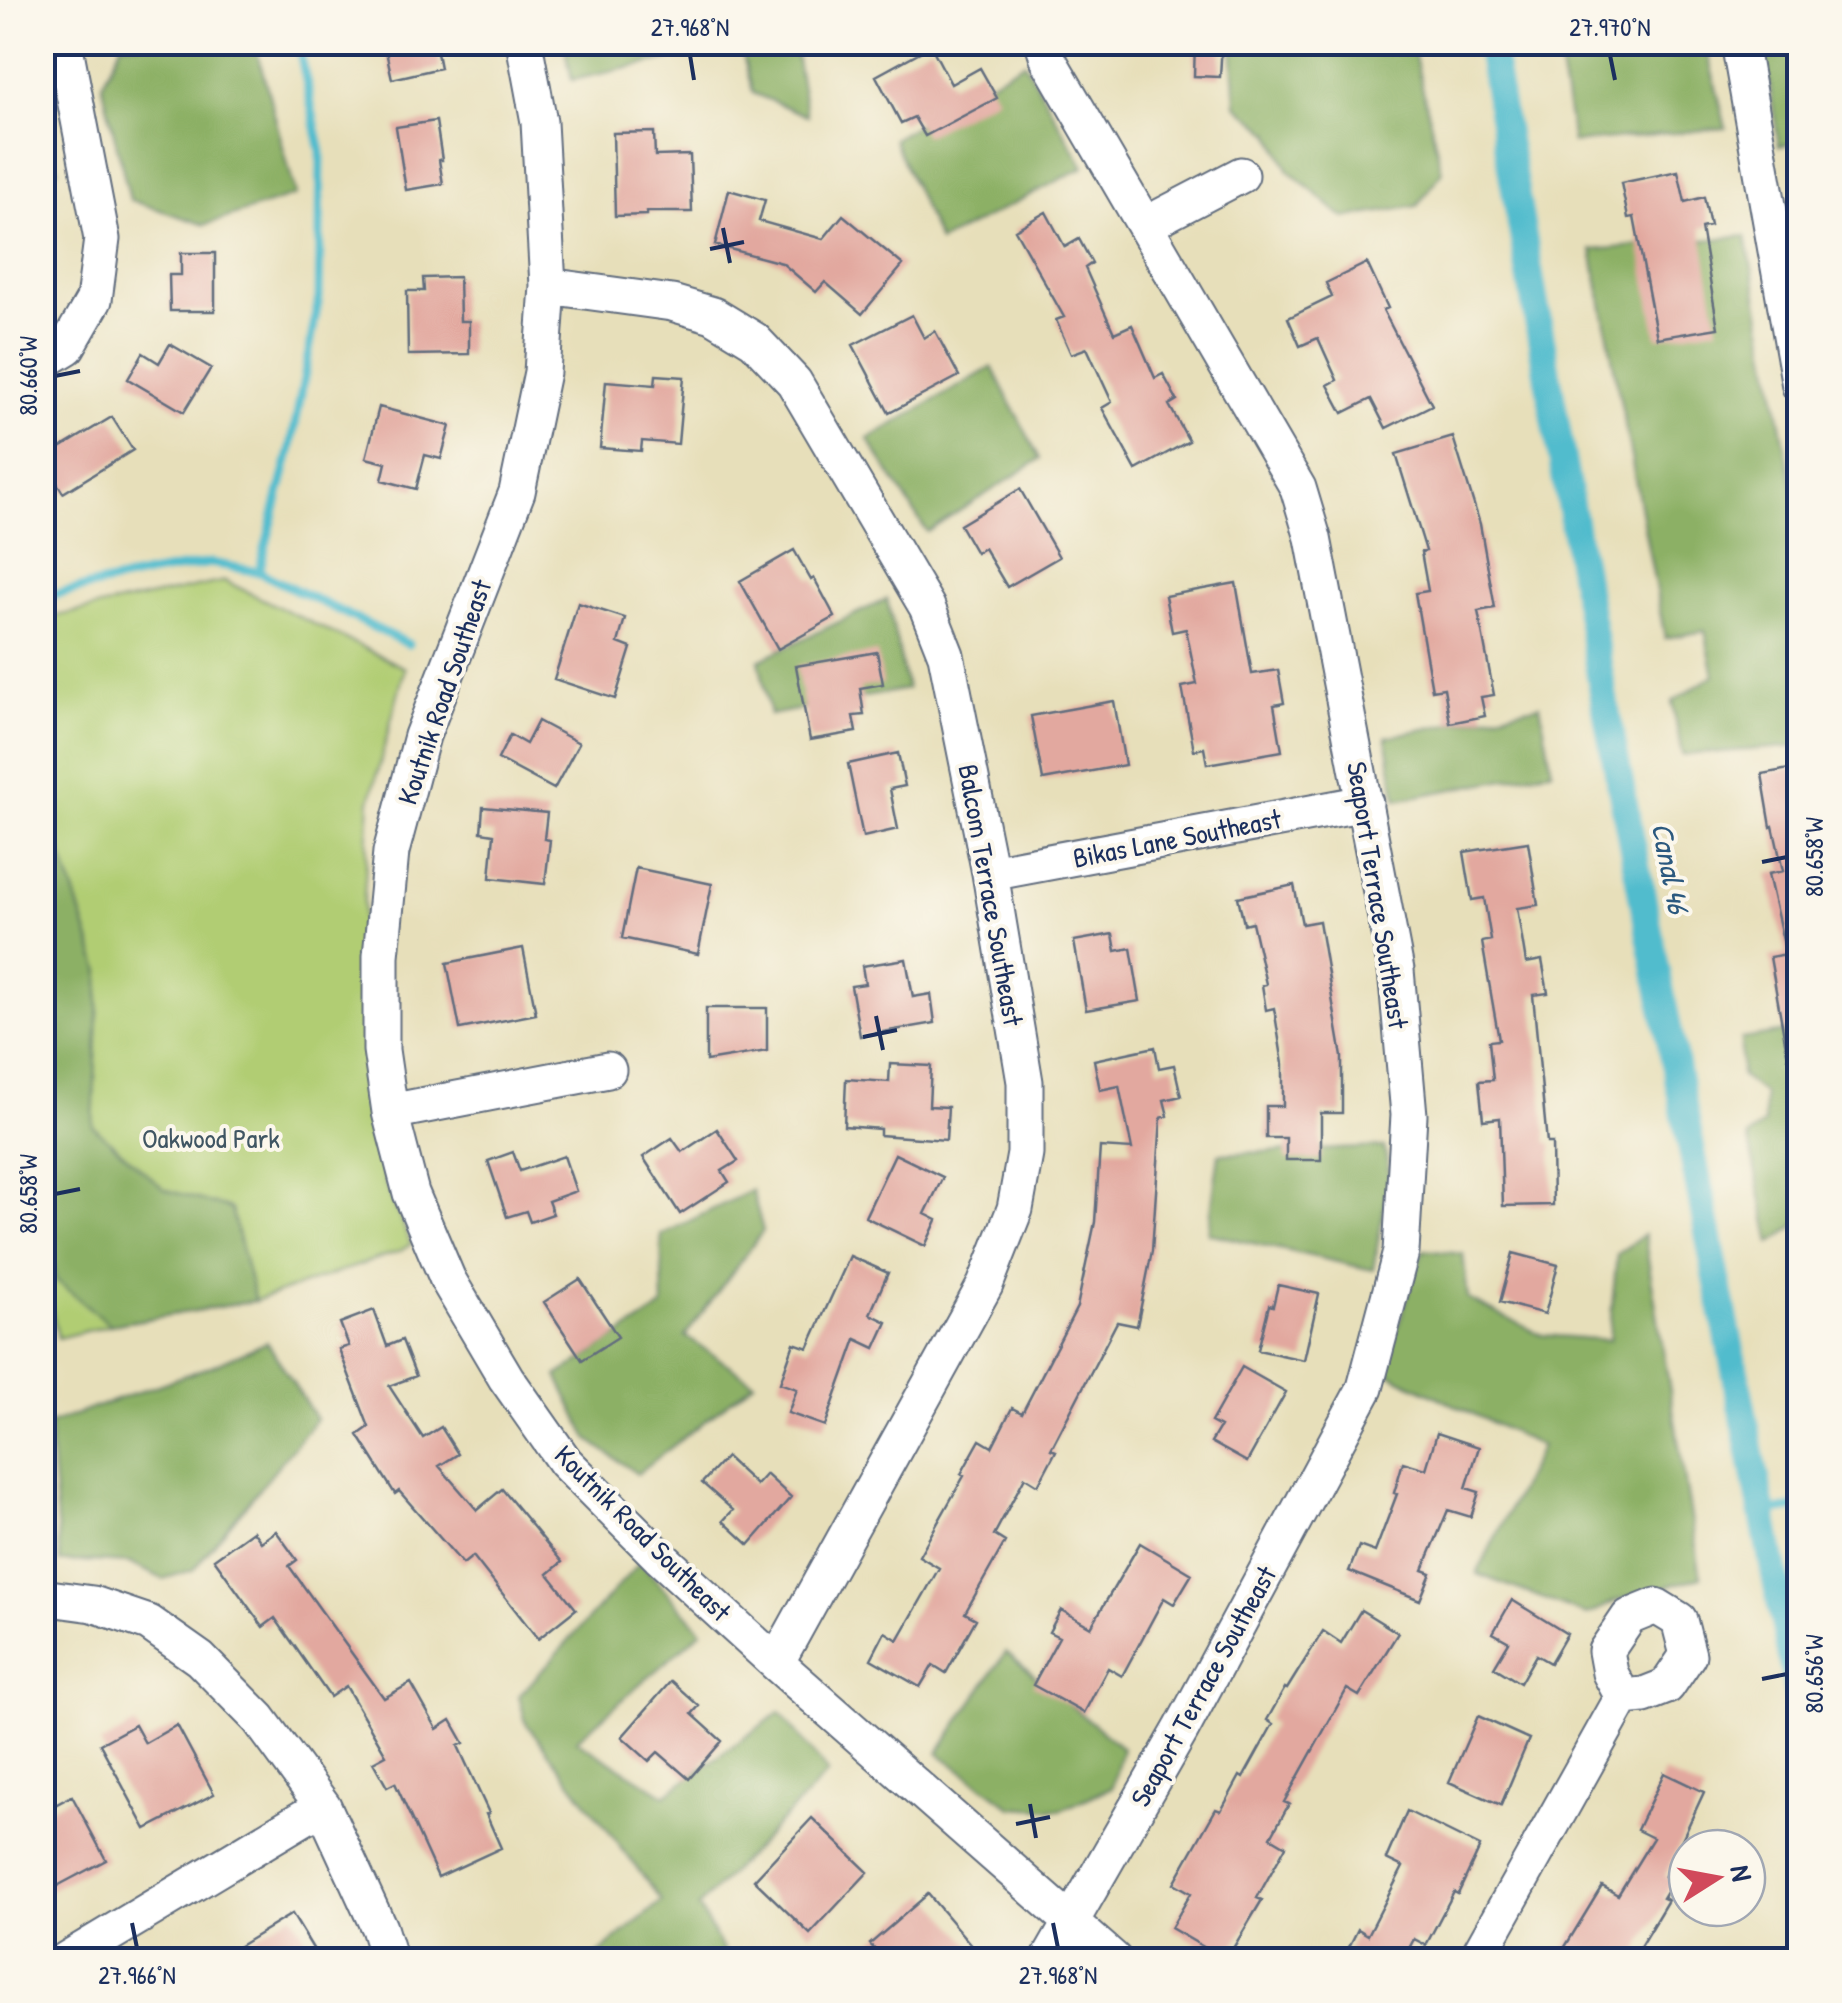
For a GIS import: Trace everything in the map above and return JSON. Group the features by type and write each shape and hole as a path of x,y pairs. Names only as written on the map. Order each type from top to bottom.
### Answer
{"street":[{"path":"42,362 67,347 94,300 102,239 64,42"},
{"name":"Koutnik Road Southeast","path":"524,42 539,122 548,286 542,372 517,492 422,736 391,852 381,956 382,1050 390,1112 411,1194 448,1280 506,1378 566,1462 659,1556 776,1664 1114,1960"},
{"name":"Seaport Terrace Southeast","path":"1044,42 1049,61 1298,488 1313,538 1396,970 1409,1116 1401,1252 1365,1388 1180,1730 1049,1960"},
{"path":"1739,42 1800,386"},
{"path":"1145,225 1242,175"},
{"name":"Balcom Terrace Southeast","path":"548,286 672,303 713,316 754,340 794,382 927,607 940,639 990,873 1024,1082 1025,1154 1015,1209 985,1284 776,1664"},
{"name":"Bikas Lane Southeast","path":"990,873 1365,803"},
{"path":"390,1112 608,1070"},
{"path":"42,1598 93,1604 150,1624 200,1658 259,1720 323,1806 380,1928 390,1960"},
{"path":"1476,1960 1623,1697"},
{"path":"66,1960 323,1806"}],"green space":[{"path":"122,43 255,43 296,195 205,225 130,200 102,84"},
{"path":"564,43 794,43 807,116 753,93 740,44 572,80"},
{"path":"1232,43 1412,43 1442,172 1417,206 1344,218 1289,171 1271,133 1236,105"},
{"path":"1556,43 1705,43 1726,128 1573,143"},
{"path":"1763,43 1799,43 1799,142 1779,146"},
{"path":"1024,62 1084,167 939,242 893,139"},
{"path":"42,114 58,169 43,173 42,173"},
{"path":"1746,236 1799,520 1799,746 1682,755 1672,702 1714,675 1705,631 1665,638 1592,250"},
{"path":"992,367 1040,459 927,532 868,439"},
{"name":"Oakwood Park","path":"225,581 405,668 370,801 359,977 385,1183 411,1244 255,1301 110,1325 58,1338 42,1265 42,619"},
{"path":"887,599 907,689 770,715 759,660"},
{"path":"1540,705 1552,770 1397,800 1386,737"},
{"path":"42,753 50,818 100,971 93,1126 164,1189 231,1209 255,1301 110,1325 56,1280 43,1205"},
{"path":"1799,1030 1799,1223 1771,1243 1748,1137 1764,1124 1764,1094 1741,1076 1741,1039"},
{"path":"1384,1147 1390,1176 1373,1270 1208,1233 1219,1154"},
{"path":"752,1190 763,1231 685,1336 754,1382 637,1474 588,1439 557,1376 663,1307 661,1235"},
{"path":"1644,1235 1701,1577 1618,1600 1587,1615 1477,1574 1541,1446 1383,1371 1423,1250 1463,1254 1468,1299 1542,1335 1609,1340 1617,1254"},
{"path":"267,1342 316,1419 193,1570 163,1579 129,1563 60,1562 49,1424"},
{"path":"640,1562 702,1631 576,1740 665,1795 780,1712 828,1773 698,1907 729,1960 591,1960 662,1901 526,1723 519,1696"},
{"path":"1006,1652 1122,1748 1112,1787 1061,1810 1012,1807 938,1753"}],"building":[{"path":"384,42 435,42 440,68 392,79"},
{"path":"1195,42 1222,42 1220,77 1194,76"},
{"path":"931,46 951,84 980,68 997,98 925,136 914,117 901,123 876,76"},
{"path":"436,121 443,184 406,190 396,127"},
{"path":"654,132 655,156 690,155 692,212 615,216 613,133"},
{"path":"1678,171 1685,202 1704,197 1710,226 1701,228 1718,328 1657,338 1634,217 1628,218 1621,183"},
{"path":"729,190 765,200 759,221 823,239 843,215 903,265 862,314 825,282 816,292 782,263 715,245"},
{"path":"1046,212 1065,247 1079,239 1092,263 1085,268 1114,333 1132,325 1155,378 1163,374 1177,400 1169,405 1189,441 1136,470 1102,408 1112,402 1087,348 1071,354 1056,320 1064,317 1015,230"},
{"path":"181,253 215,253 215,311 170,311 169,275 181,275"},
{"path":"1367,263 1388,308 1383,310 1432,405 1386,428 1371,399 1343,413 1328,385 1337,380 1318,338 1300,346 1288,318 1332,297 1326,283"},
{"path":"459,277 460,321 469,321 469,354 408,355 407,291 424,291 423,278"},
{"path":"912,315 924,338 935,331 959,376 889,413 853,345"},
{"path":"170,344 211,368 184,412 128,379 143,353 159,363"},
{"path":"656,375 684,377 678,444 642,441 641,451 600,448 606,381 655,385"},
{"path":"379,407 450,426 441,459 425,455 416,489 382,480 386,463 366,458"},
{"path":"112,417 133,450 63,493 42,459"},
{"path":"1453,437 1480,524 1495,608 1478,611 1494,695 1481,697 1485,716 1450,723 1444,688 1432,690 1415,593 1428,591 1421,552 1426,551 1396,454"},
{"path":"1020,489 1059,557 1007,587 984,548 976,553 960,525"},
{"path":"794,550 835,617 778,649 740,581"},
{"path":"1236,583 1252,674 1278,670 1284,703 1274,705 1282,751 1207,764 1204,748 1194,750 1182,687 1197,684 1186,629 1172,632 1165,596"},
{"path":"578,603 625,618 618,643 631,648 615,699 554,679"},
{"path":"877,652 883,684 860,688 864,715 853,716 856,732 810,740 796,666"},
{"path":"1114,701 1125,765 1043,780 1031,716"},
{"path":"538,721 579,743 554,789 498,759 510,735 526,744"},
{"path":"898,753 905,786 890,789 898,829 863,837 848,764"},
{"path":"1800,767 1800,1057 1788,1058 1770,957 1786,954 1768,874 1783,871 1762,774"},
{"path":"483,807 547,813 544,839 550,840 545,884 490,878 494,834 481,832"},
{"path":"1528,842 1538,905 1517,908 1526,963 1542,960 1548,993 1533,995 1547,1143 1552,1143 1553,1205 1503,1206 1500,1118 1483,1120 1479,1081 1493,1080 1489,1041 1499,1040 1482,942 1491,940 1484,898 1472,900 1464,852"},
{"path":"636,868 712,884 698,954 622,938"},
{"path":"1294,885 1302,924 1319,921 1342,1057 1342,1113 1321,1113 1321,1160 1286,1160 1286,1138 1266,1138 1266,1106 1283,1106 1283,1064 1274,1008 1266,1010 1262,985 1266,984 1252,922 1244,924 1238,897"},
{"path":"1113,934 1116,951 1131,948 1140,1001 1086,1010 1074,941"},
{"path":"523,948 536,1014 460,1029 447,963"},
{"path":"906,959 913,997 931,994 935,1023 860,1036 851,986 865,984 862,966"},
{"path":"706,1008 767,1008 767,1051 706,1061"},
{"path":"1155,1047 1159,1068 1174,1065 1181,1096 1164,1100 1168,1116 1161,1118 1152,1251 1137,1326 1117,1322 1051,1449 1056,1451 1038,1485 1025,1477 994,1535 1005,1542 965,1613 976,1619 946,1673 933,1665 920,1687 871,1659 885,1632 898,1640 939,1568 919,1556 980,1440 992,1447 1012,1408 1022,1413 1077,1307 1095,1222 1100,1147 1132,1149 1119,1086 1100,1090 1094,1060"},
{"path":"890,1064 931,1066 929,1106 948,1107 946,1140 880,1135 880,1129 844,1126 846,1079 889,1082"},
{"path":"717,1129 738,1161 722,1171 729,1182 680,1214 643,1157 672,1138 682,1152"},
{"path":"513,1152 520,1171 564,1156 576,1191 548,1201 553,1214 530,1222 526,1211 507,1217 488,1161"},
{"path":"895,1154 943,1177 925,1214 937,1220 925,1246 865,1217"},
{"path":"1513,1253 1558,1265 1545,1314 1500,1302"},
{"path":"850,1256 888,1273 870,1314 887,1322 875,1348 856,1339 825,1426 788,1413 797,1389 780,1383 794,1343 808,1348"},
{"path":"580,1279 618,1337 582,1360 544,1302"},
{"path":"1278,1285 1319,1294 1304,1360 1258,1350"},
{"path":"374,1310 387,1346 402,1340 416,1376 389,1386 423,1438 441,1427 458,1454 439,1466 477,1510 502,1489 562,1562 548,1574 576,1609 538,1639 473,1556 463,1564 399,1491 395,1494 358,1435 369,1427 339,1349 349,1346 340,1323"},
{"path":"1242,1367 1286,1392 1247,1462 1211,1442 1220,1427 1211,1422"},
{"path":"1437,1433 1479,1447 1466,1488 1479,1492 1471,1517 1448,1510 1423,1570 1431,1573 1420,1600 1349,1571 1359,1546 1375,1552 1397,1494 1394,1493 1403,1462 1426,1469"},
{"path":"726,1457 756,1485 766,1474 791,1497 749,1545 723,1521 733,1510 702,1483"},
{"path":"253,1531 261,1542 276,1531 297,1560 289,1566 384,1698 411,1683 437,1729 451,1720 464,1743 458,1746 501,1848 438,1877 395,1783 387,1787 373,1762 386,1755 346,1686 330,1697 275,1618 263,1627 214,1559"},
{"path":"1140,1543 1192,1574 1174,1604 1164,1598 1122,1676 1108,1668 1084,1713 1033,1685 1059,1637 1049,1632 1061,1610 1091,1627"},
{"path":"1512,1600 1567,1634 1550,1663 1536,1655 1520,1683 1494,1667 1509,1642 1493,1633"},
{"path":"1361,1610 1398,1633 1359,1696 1347,1689 1284,1802 1289,1804 1271,1837 1286,1846 1257,1898 1262,1900 1226,1960 1171,1928 1191,1893 1174,1883 1216,1809 1221,1811 1240,1776 1243,1778 1273,1724 1267,1720 1323,1631 1341,1643"},
{"path":"671,1681 699,1706 692,1714 722,1741 689,1779 658,1752 649,1761 622,1737"},
{"path":"1478,1716 1529,1739 1501,1805 1449,1782"},
{"path":"135,1725 145,1743 177,1725 214,1794 146,1829 100,1744"},
{"path":"1664,1773 1704,1792 1687,1828 1667,1828 1667,1891 1663,1898 1667,1902 1632,1960 1557,1960 1602,1886 1618,1895 1653,1838 1637,1830"},
{"path":"72,1796 106,1860 42,1894 42,1812"},
{"path":"1407,1811 1480,1847 1458,1894 1454,1892 1426,1945 1414,1939 1403,1960 1366,1960 1347,1951 1358,1929 1368,1935 1403,1867 1386,1859"},
{"path":"812,1818 868,1872 810,1934 754,1880"},
{"path":"928,1894 984,1960 884,1960 870,1944"},
{"path":"292,1914 320,1960 216,1960"}],"waterway":[{"path":"259,572 290,452 319,298 321,152 298,42"},
{"name":"Canal 46","path":"1489,42 1608,721 1800,1704"},
{"path":"42,597 211,563 259,572 408,644"},
{"path":"1762,1513 1800,1507"}]}
